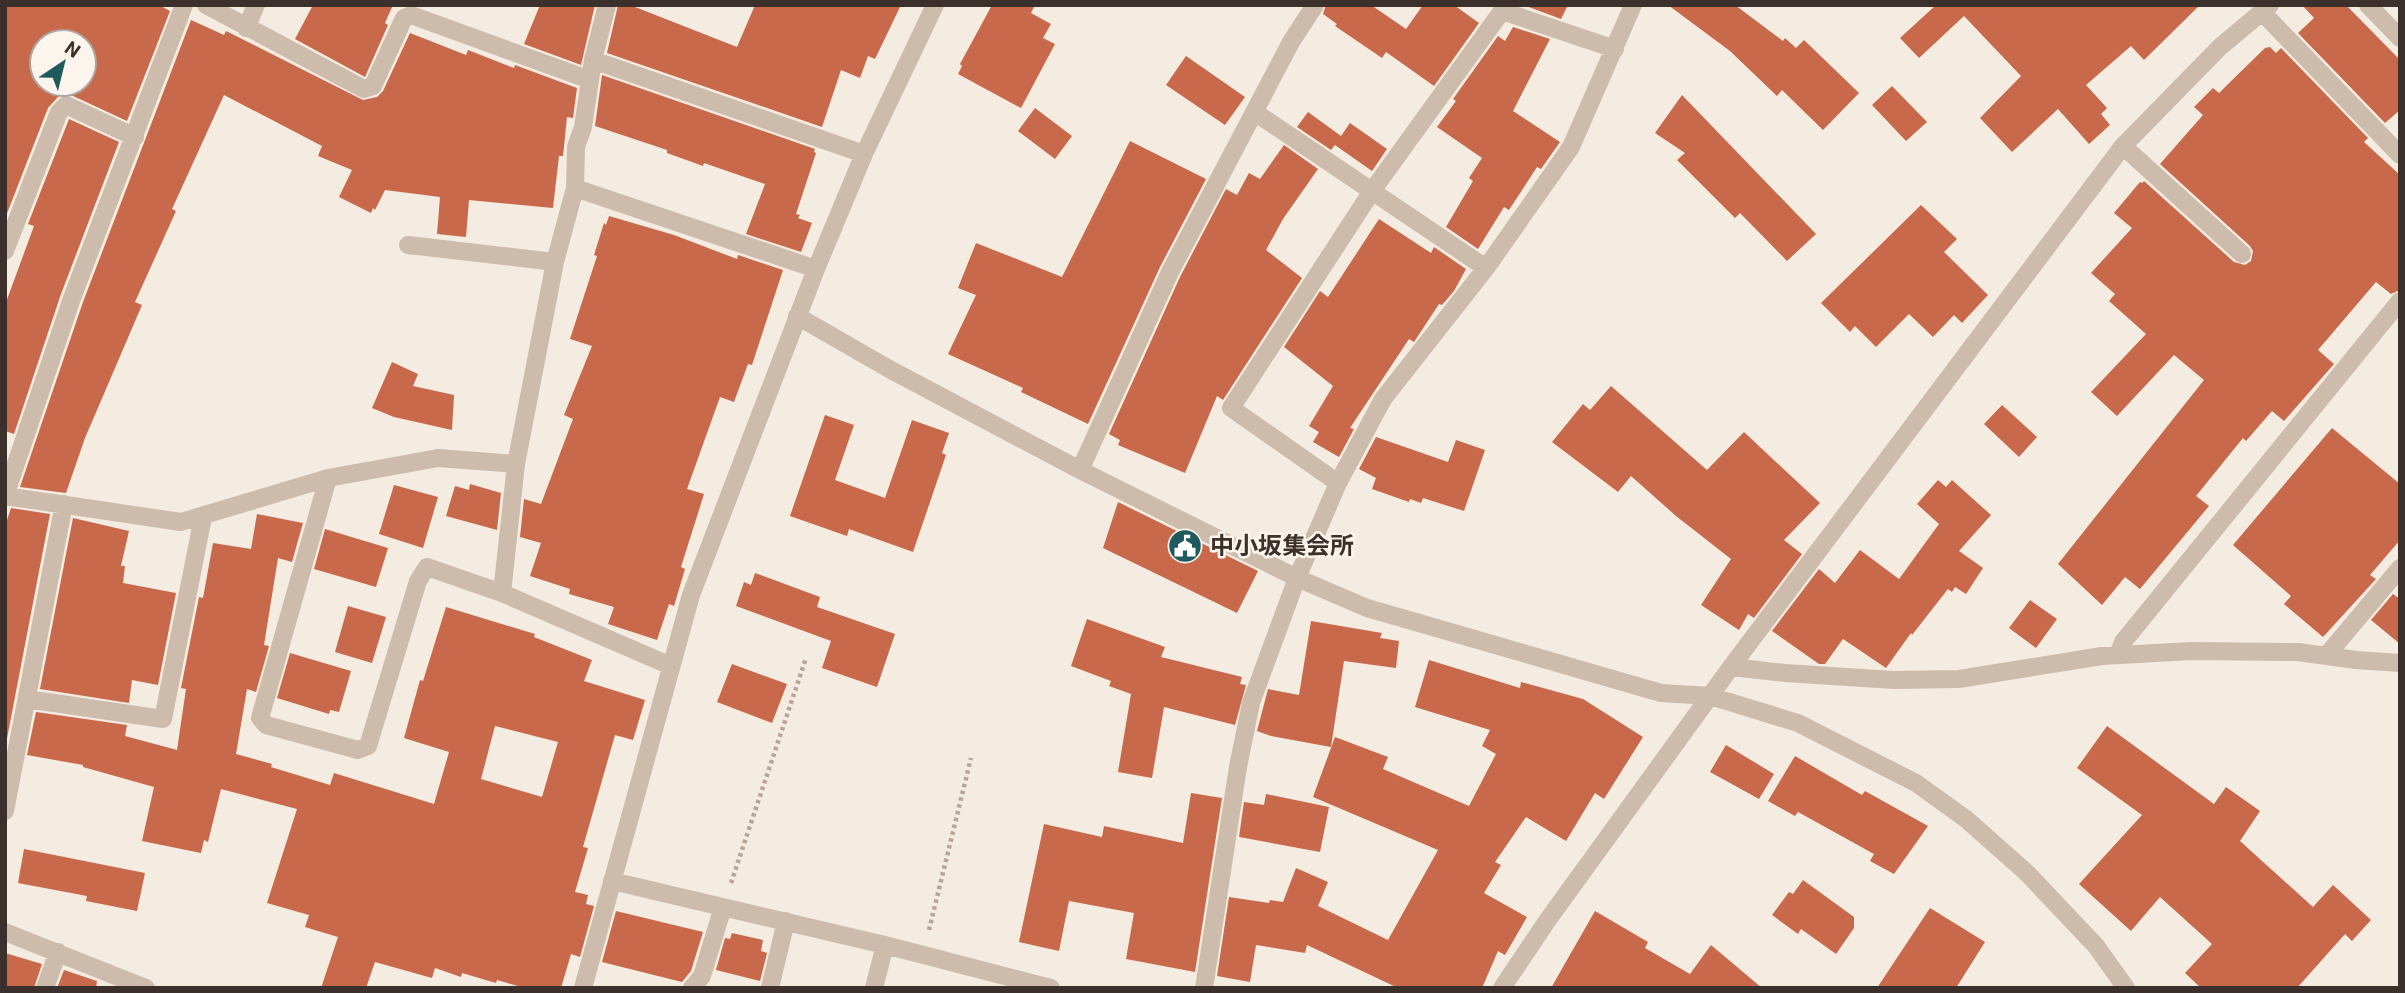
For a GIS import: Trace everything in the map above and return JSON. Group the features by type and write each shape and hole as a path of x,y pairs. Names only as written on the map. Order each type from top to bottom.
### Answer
{"street":[{"path":"184,5 72,298 5,496 181,522 328,478 438,458 516,464"},
{"path":"206,5 364,89 373,86 404,18 411,15 590,80"},
{"path":"246,28 256,5"},
{"path":"502,593 516,464 555,262 575,188 576,147 583,127 593,60 607,5"},
{"path":"583,988 691,595 797,316 864,154 936,5"},
{"path":"1080,470 1170,272 1292,42 1315,5"},
{"path":"1204,988 1238,767 1251,703 1297,578 1338,483 1383,399 1486,268 1571,147 1633,5"},
{"path":"2368,5 2400,38"},
{"path":"1502,988 1547,921 1731,667 2123,146 2220,47 2266,9 2400,155"},
{"path":"1338,483 1231,408 1372,191 1502,11 1615,49"},
{"path":"593,60 864,154"},
{"path":"5,251 59,112 66,105 135,137"},
{"path":"1255,113 1486,268"},
{"path":"2123,146 2242,254"},
{"path":"575,188 817,269"},
{"path":"408,245 555,262"},
{"path":"2118,655 2123,642 2400,302"},
{"path":"797,316 891,370 1080,470 1297,578 1367,608 1661,693 1710,696 1798,723 1916,783 1966,819 2027,873 2096,946 2124,987"},
{"path":"328,478 260,718 266,726 358,750 368,746 418,581 427,567 502,593 671,666"},
{"path":"5,811 64,504"},
{"path":"27,699 163,719 203,517"},
{"path":"2327,655 2400,568"},
{"path":"1731,667 1881,679 1959,679 2118,655 2191,651 2298,652 2400,663"},
{"path":"612,881 922,954 1051,988"},
{"path":"692,988 702,976 723,907"},
{"path":"770,988 786,921"},
{"path":"5,932 146,988"},
{"path":"874,988 885,945"},
{"path":"45,988 58,952"}],"path":[{"path":"723,907 806,658"},
{"path":"922,954 971,758"}],"building":[{"path":"5,5 159,5 170,11 127,121 77,98 98,98 98,28 28,28 28,98 57,98 48,108 6,216"},
{"path":"313,5 393,5 385,23 388,25 365,77 295,39"},
{"path":"540,5 595,5 581,65 524,44"},
{"path":"618,5 630,5 737,47 755,5 901,5 875,59 868,56 860,78 841,70 822,127 607,53"},
{"path":"992,5 1035,5 1031,13 1051,24 1043,38 1055,44 1021,108 958,74 962,66 960,64"},
{"path":"1326,5 1371,5 1406,29 1423,5 1454,5 1479,23 1434,86 1386,52 1382,58 1335,26 1337,24 1323,14"},
{"path":"1523,5 1568,5 1561,19"},
{"path":"1668,5 1735,5 1796,48 1804,40 1859,93 1823,130 1782,90 1777,96 1730,51"},
{"path":"1936,5 2200,5 2144,60 2131,46 2086,85 2107,108 2101,114 2110,125 2089,144 2058,109 2012,152 1980,118 2021,76 1964,16 1919,58 1900,38"},
{"path":"2302,5 2346,5 2400,60 2400,110 2385,123 2298,33 2314,18"},
{"path":"191,20 224,35 226,31 363,100 377,97 383,91 410,33 466,55 468,50 577,88 573,118 567,117 563,156 559,156 553,208 469,200 466,237 437,234 440,197 385,190 371,213 339,197 352,170 318,156 322,146 224,95 172,209 176,211 135,302 142,305 85,438 66,493 20,487 83,302"},
{"path":"1513,27 1550,39 1513,111 1560,142 1541,169 1537,167 1509,210 1504,207 1478,249 1446,227 1473,181 1469,178 1482,158 1437,127 1456,101 1453,99 1498,36 1505,41"},
{"path":"2270,47 2276,53 2281,48 2368,138 2364,142 2400,175 2400,290 2391,294 2376,282 2318,350 2334,364 2284,421 2272,411 2246,441 2243,438 2196,496 2209,506 2140,589 2125,577 2102,605 2058,564 2204,380 2174,355 2117,416 2091,392 2146,334 2109,301 2115,294 2091,273 2132,228 2114,213 2140,182 2144,181 2234,262 2245,265 2251,261 2253,251 2250,246 2160,164 2203,115 2194,107 2213,88 2219,93 2265,48"},
{"path":"1186,56 1245,97 1225,125 1166,85"},
{"path":"602,75 815,149 796,214 800,215 798,218 812,223 801,252 746,234 765,184 704,163 703,166 667,153 667,150 595,126"},
{"path":"1892,86 1927,122 1906,141 1872,105"},
{"path":"1682,95 1816,234 1787,261 1740,213 1735,218 1677,160 1685,153 1655,133"},
{"path":"1035,108 1072,136 1055,159 1018,131"},
{"path":"1308,112 1341,136 1350,123 1387,149 1372,171 1335,145 1331,150 1297,127"},
{"path":"69,119 119,142 61,294 14,434 5,431 5,305 34,226 28,224"},
{"path":"1130,141 1206,179 1160,267 1088,424 1021,392 1023,388 948,354 976,295 958,288 976,243 1062,277"},
{"path":"1284,145 1318,169 1283,219 1266,250 1302,278 1223,400 1217,396 1185,473 1118,445 1120,440 1109,434 1180,277 1226,189 1237,195 1249,173 1260,179"},
{"path":"1921,205 1957,239 1944,252 1988,295 1962,323 1954,315 1933,337 1909,314 1876,347 1855,326 1850,332 1821,303"},
{"path":"609,216 674,235 737,259 738,255 783,270 752,365 748,364 734,402 720,397 687,489 704,494 681,567 685,569 674,606 669,604 657,640 608,624 614,607 569,594 570,589 530,576 541,543 520,537 524,499 541,504 573,419 564,415 592,346 570,339 597,256 594,255 604,223 606,225"},
{"path":"1379,219 1431,253 1434,247 1466,269 1454,291 1442,305 1439,304 1414,342 1409,339 1350,428 1354,429 1339,457 1313,442 1319,432 1309,426 1333,386 1284,347 1320,291 1328,297"},
{"path":"392,362 418,374 413,386 454,395 452,430 394,417 372,408"},
{"path":"1611,386 1707,470 1744,432 1820,503 1784,540 1802,554 1754,618 1748,614 1739,630 1701,605 1731,559 1631,476 1618,492 1552,442 1583,404 1590,410"},
{"path":"2002,405 2037,437 2019,457 1984,424"},
{"path":"825,415 854,425 835,480 885,498 912,420 949,433 942,453 946,455 913,552 849,529 847,536 790,516"},
{"path":"2332,428 2400,484 2400,540 2370,575 2376,579 2323,637 2284,604 2291,596 2233,545"},
{"path":"1376,437 1448,462 1456,440 1485,450 1464,511 1423,498 1421,503 1410,499 1409,502 1372,489 1376,478 1359,469"},
{"path":"1938,480 1946,487 1952,480 1991,515 1959,551 1983,568 1966,594 1955,587 1952,592 1948,589 1886,668 1843,639 1825,664 1819,664 1772,631 1819,569 1835,583 1860,550 1899,579 1939,524 1917,504"},
{"path":"470,484 501,493 497,530 446,516 455,486 469,490"},
{"path":"394,485 438,497 423,548 379,534"},
{"name":"中小坂集会所","path":"1118,502 1258,571 1237,613 1103,548"},
{"path":"11,508 50,514 5,749 5,526"},
{"path":"257,514 303,523 292,562 278,558 264,645 269,646 256,692 247,689 236,754 330,785 334,773 434,804 449,752 404,738 420,680 423,681 446,607 535,634 534,637 592,660 584,681 645,700 633,740 615,735 583,847 588,848 575,892 588,895 586,904 594,906 580,957 571,954 561,988 525,988 462,973 461,977 435,968 432,978 375,962 366,988 321,988 338,937 305,927 309,915 267,903 297,809 221,789 208,842 204,840 201,853 142,841 154,787 83,765 27,755 36,712 127,725 125,736 177,750 186,689 181,688 213,543 251,549","holes":["495,726 558,742 542,797 481,779"]},
{"path":"73,518 129,531 121,566 125,566 123,583 176,593 158,685 132,680 129,703 40,689"},
{"path":"325,529 388,548 376,587 314,569"},
{"path":"755,573 820,597 817,607 895,634 877,687 822,668 831,641 736,606 744,582 751,585"},
{"path":"2393,594 2400,599 2400,644 2371,620"},
{"path":"2030,600 2057,619 2036,648 2009,628"},
{"path":"348,606 386,617 372,663 335,652"},
{"path":"1087,619 1165,647 1161,657 1242,677 1240,684 1246,685 1235,725 1164,707 1152,778 1118,772 1131,694 1109,686 1111,681 1071,666"},
{"path":"1311,621 1382,633 1380,638 1399,641 1396,668 1344,661 1331,747 1257,731 1268,689 1299,695"},
{"path":"290,653 351,671 339,712 330,710 329,714 277,698"},
{"path":"1429,660 1520,688 1521,682 1583,699 1643,737 1604,799 1595,793 1566,841 1526,817 1495,862 1501,865 1484,893 1527,917 1505,955 1498,951 1482,988 1398,988 1307,945 1305,953 1256,945 1250,982 1217,976 1229,897 1269,903 1270,900 1283,902 1296,868 1328,882 1318,906 1388,940 1438,850 1313,797 1335,737 1388,757 1383,769 1469,806 1496,754 1482,746 1490,730 1415,707"},
{"path":"732,664 787,684 772,723 717,702"},
{"path":"2107,726 2214,804 2226,787 2260,811 2240,841 2313,907 2333,885 2371,920 2352,941 2345,934 2297,988 2201,988 2185,973 2212,944 2160,897 2131,931 2079,884 2142,815 2077,768"},
{"path":"1726,745 1774,774 1759,799 1710,772"},
{"path":"1795,756 1862,795 1865,791 1928,826 1894,874 1870,861 1874,854 1798,812 1795,816 1768,801"},
{"path":"1191,793 1222,798 1195,972 1126,959 1134,913 1069,901 1059,951 1019,942 1044,824 1102,837 1104,826 1183,843"},
{"path":"1266,794 1329,807 1320,852 1239,837 1244,802 1264,805"},
{"path":"24,849 145,873 137,911 86,901 87,896 18,883"},
{"path":"1803,880 1854,917 1854,928 1836,954 1801,929 1798,934 1772,915 1789,892 1793,894"},
{"path":"1930,908 1985,942 1956,988 1877,988"},
{"path":"616,911 703,932 691,971 682,982 602,962"},
{"path":"1595,911 1648,942 1645,948 1690,974 1711,945 1762,988 1551,988"},
{"path":"732,933 763,940 761,951 767,953 760,981 716,970 725,938 730,939"},
{"path":"5,953 42,964 34,988 5,988"},
{"path":"64,970 97,981 96,988 57,988"}],"place":[{"name":"中小坂集会所","path":"1185,546"}]}
